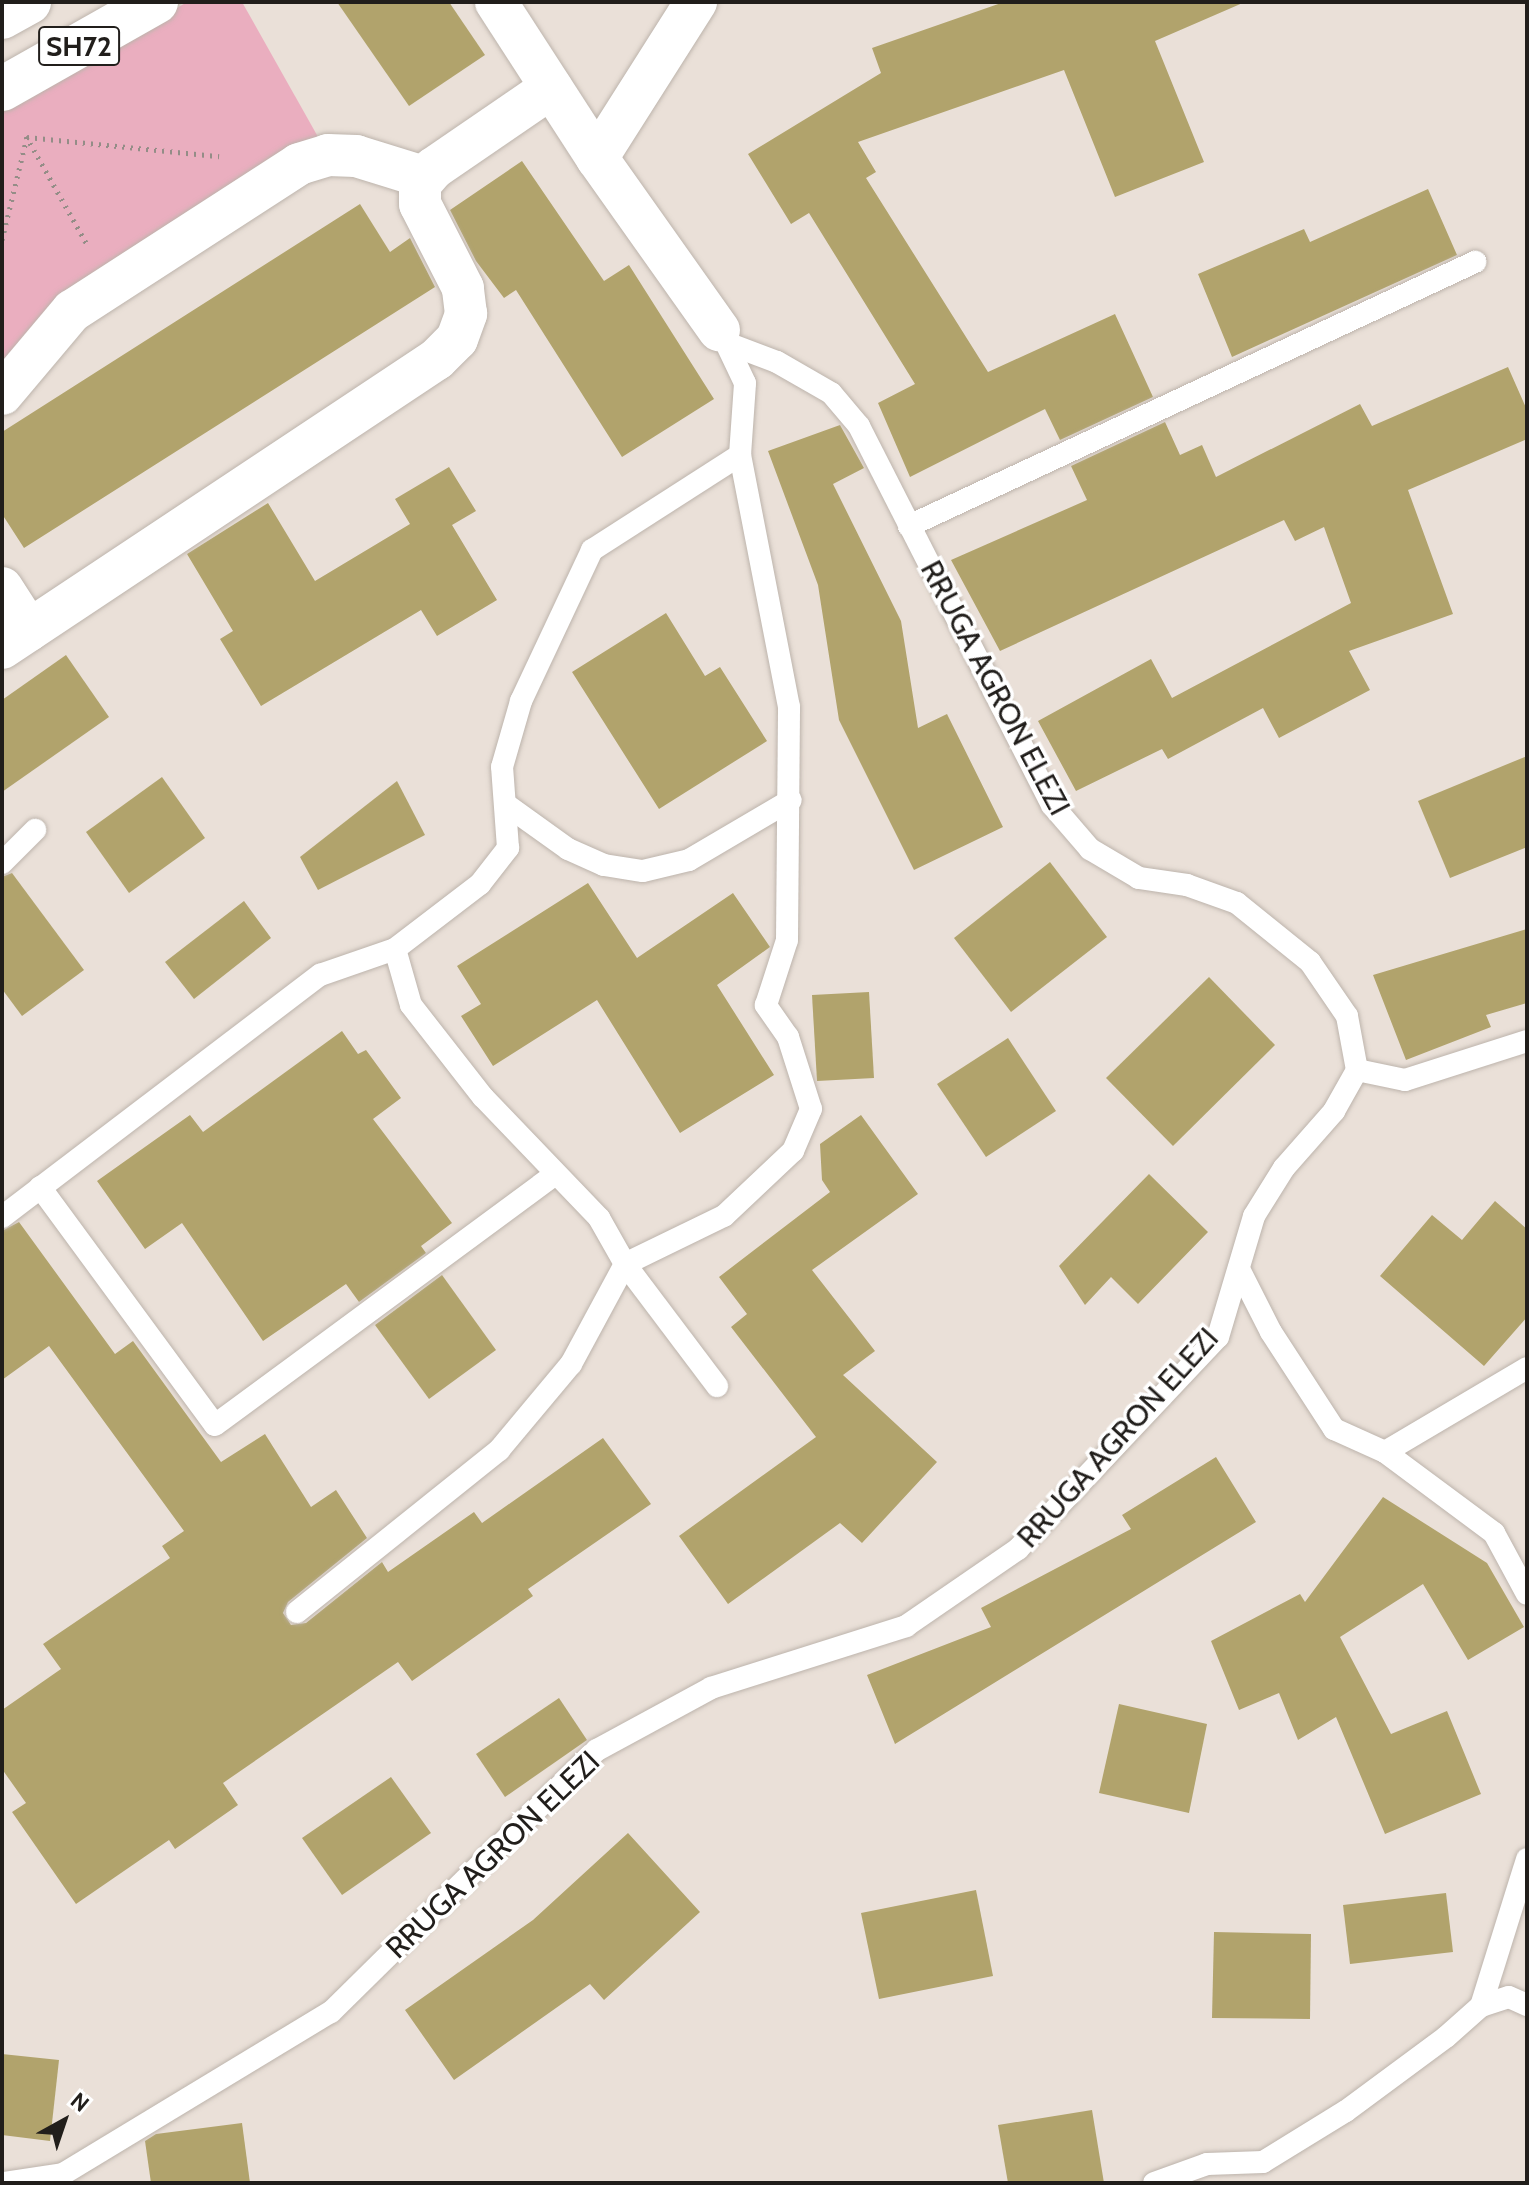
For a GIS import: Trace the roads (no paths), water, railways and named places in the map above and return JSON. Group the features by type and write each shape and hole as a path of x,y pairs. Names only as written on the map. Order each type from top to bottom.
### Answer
{"main road":[{"name":"SH72","path":"2,17 29,2"},
{"name":"SH72","path":"11,108 156,2"}],"street":[{"path":"496,2 597,158 723,337"},
{"path":"597,158 696,2"},
{"path":"2,588 16,639 437,359 457,339 466,314 463,288 420,204 424,177 551,88"},
{"path":"2,394 72,311 109,284 299,164 328,155 356,156 424,177"}],"lane":[{"path":"909,526 1475,262"},
{"path":"297,1612 499,1450 571,1364 625,1264 724,1216 793,1151 811,1109 788,1037 766,1005 787,940 791,800 789,707 740,455 745,383 723,337"},
{"name":"RRUGA AGRON ELEZI","path":"4,2183 63,2174 331,2012 597,1750 711,1688 906,1626 1018,1549 1218,1337 1254,1216 1284,1168 1334,1111 1357,1070 1347,1016 1310,962 1237,903 1187,885 1139,878 1090,849 1052,805 859,426 831,393 777,362 723,337"},
{"path":"2,1217 320,975 395,949 489,872 508,848 508,806 502,767 521,701 592,550 740,455"},
{"path":"508,806 568,849 604,865 643,871 689,860 791,800"},
{"path":"2,863 35,830"},
{"path":"395,949 411,1005 483,1097 599,1218 625,1264 717,1386"},
{"path":"1357,1070 1405,1080 1527,1041"},
{"path":"40,1187 215,1425 556,1174"},
{"path":"1240,1271 1271,1332 1334,1429 1385,1452 1494,1533 1527,1594"},
{"path":"1385,1452 1527,1368"},
{"path":"1481,2006 1527,1859"},
{"path":"1154,2183 1207,2164 1263,2162 1346,2111 1481,2006 1509,1997 1527,2005"}]}
